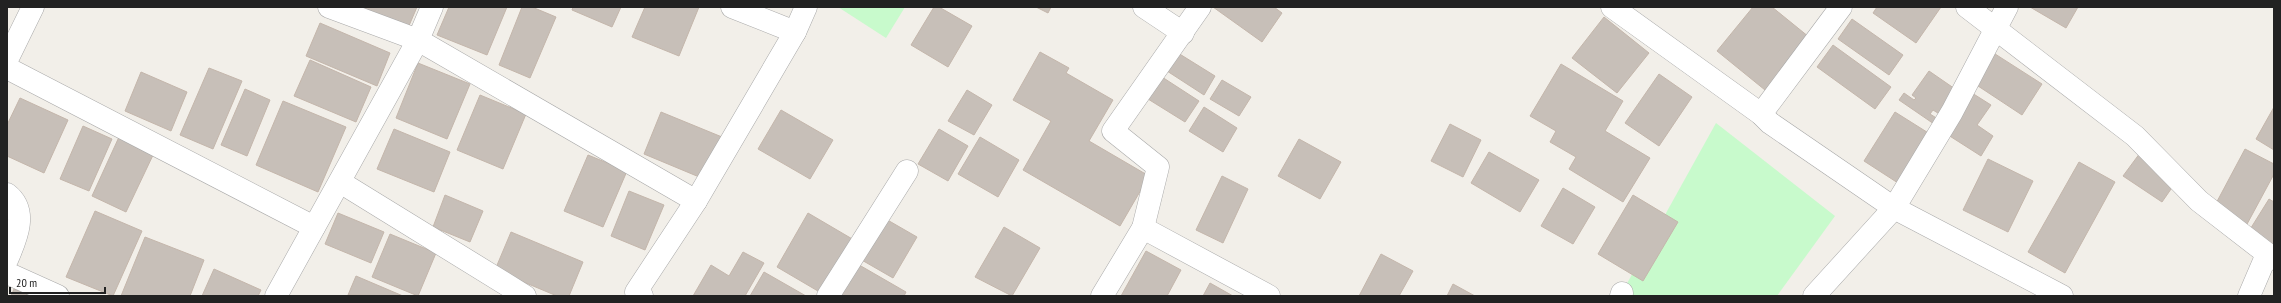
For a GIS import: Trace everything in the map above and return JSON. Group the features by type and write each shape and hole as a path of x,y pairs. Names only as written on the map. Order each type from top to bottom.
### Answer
{"street":[{"path":"7,60 33,7"},
{"path":"329,7 418,40 696,200"},
{"path":"276,296 418,40 432,7"},
{"path":"732,7 795,32"},
{"path":"637,295 696,200 795,32 806,7"},
{"path":"1144,7 1183,33"},
{"path":"1102,296 1142,228 1158,167 1114,131 1200,7"},
{"path":"1612,7 1761,114 1770,123 1894,208 2062,296"},
{"path":"1761,114 1841,7"},
{"path":"1967,7 2135,136 2199,201 2270,257 2249,296"},
{"path":"1814,296 1894,208 1952,112 2007,7"},
{"path":"7,68 314,227"},
{"path":"828,296 907,171"},
{"path":"340,182 525,296"},
{"path":"7,194 19,212 18,233 7,260"},
{"path":"1142,228 1269,296"},
{"path":"7,273 58,296"}],"green space":[{"path":"838,7 905,7 886,38"},
{"path":"1716,123 1835,216 1777,296 1620,296"}],"building":[{"path":"362,7 417,7 408,28"},
{"path":"449,7 507,7 487,55 437,35"},
{"path":"522,7 532,7 556,17 530,78 499,65"},
{"path":"573,7 621,7 612,27 572,10"},
{"path":"645,7 699,7 679,56 632,37"},
{"path":"934,7 939,7 972,26 948,67 911,45"},
{"path":"1036,7 1051,7 1048,13"},
{"path":"1213,7 1274,7 1282,13 1262,42"},
{"path":"1753,7 1772,7 1809,37 1765,90 1717,51"},
{"path":"1877,7 1941,7 1916,43 1873,13"},
{"path":"2030,7 2078,7 2066,28"},
{"path":"1604,17 1649,53 1617,93 1572,58"},
{"path":"1852,19 1903,55 1889,75 1838,39"},
{"path":"320,23 390,53 377,86 306,56"},
{"path":"1833,45 1891,87 1875,109 1817,67"},
{"path":"1040,52 1069,68 1066,73 1113,100 1089,141 1149,176 1120,226 1023,170 1051,121 1013,100"},
{"path":"1992,52 2042,84 2022,115 1972,82"},
{"path":"1178,53 1215,76 1204,95 1167,71"},
{"path":"310,60 371,87 356,122 294,96"},
{"path":"418,63 470,84 447,139 396,118"},
{"path":"1561,64 1623,101 1605,131 1650,158 1623,202 1569,169 1576,157 1550,142 1556,131 1530,116"},
{"path":"209,68 242,81 213,149 180,135"},
{"path":"1929,71 1958,91 1941,115 1933,110 1930,114 1938,119 1934,124 1899,100 1904,93 1914,100 1916,98 1912,95"},
{"path":"141,72 187,92 171,131 125,111"},
{"path":"1659,74 1692,97 1659,146 1625,123"},
{"path":"1162,77 1199,101 1185,122 1148,99"},
{"path":"1222,80 1251,97 1239,116 1210,99"},
{"path":"245,89 270,100 247,156 221,145"},
{"path":"967,90 992,105 974,135 948,121"},
{"path":"1972,93 1991,105 1977,125 1993,136 1981,156 1945,133"},
{"path":"480,95 526,114 503,169 457,150"},
{"path":"20,98 68,120 44,173 7,156 7,125"},
{"path":"283,101 346,127 318,192 256,165"},
{"path":"1204,107 1237,128 1223,152 1189,131"},
{"path":"2274,107 2274,150 2256,139"},
{"path":"781,110 833,140 810,179 758,149"},
{"path":"661,112 722,137 704,179 644,154"},
{"path":"1895,112 1930,134 1898,183 1864,161"},
{"path":"1450,124 1481,140 1463,177 1431,161"},
{"path":"83,126 112,139 89,191 60,179"},
{"path":"394,129 450,152 434,192 377,169"},
{"path":"939,129 968,146 948,181 918,164"},
{"path":"119,137 154,153 126,212 92,196"},
{"path":"980,137 1019,160 998,197 958,174"},
{"path":"1299,139 1341,162 1320,199 1278,176"},
{"path":"2245,149 2274,164 2274,174 2246,226 2213,209"},
{"path":"1489,152 1539,180 1520,212 1471,183"},
{"path":"2140,153 2178,179 2162,202 2123,176"},
{"path":"588,155 627,171 603,227 564,211"},
{"path":"1988,159 2033,181 2008,232 1963,210"},
{"path":"2079,162 2115,182 2065,273 2028,252"},
{"path":"1222,176 1248,189 1223,243 1196,230"},
{"path":"1563,188 1595,207 1573,244 1541,226"},
{"path":"629,191 664,205 645,250 611,236"},
{"path":"445,195 483,211 470,242 433,227"},
{"path":"1633,195 1678,222 1643,281 1598,254"},
{"path":"2269,199 2274,202 2274,247 2249,231"},
{"path":"95,211 142,231 113,296 66,277"},
{"path":"338,213 384,232 371,263 325,244"},
{"path":"808,213 854,240 823,294 777,267"},
{"path":"884,218 917,237 893,278 860,259"},
{"path":"1004,227 1040,248 1012,296 975,277"},
{"path":"511,232 583,262 569,296 557,296 495,270"},
{"path":"390,234 436,253 418,296 372,277"},
{"path":"145,237 204,260 190,296 121,296"},
{"path":"1146,251 1181,270 1167,296 1121,296"},
{"path":"743,252 764,263 745,296 693,296 711,265 729,276"},
{"path":"1381,254 1413,271 1399,296 1359,296"},
{"path":"854,262 906,292 904,296 842,296 836,293"},
{"path":"214,269 261,290 258,296 202,296"},
{"path":"764,272 806,296 750,296"},
{"path":"356,276 403,296 348,295"},
{"path":"1210,283 1233,296 1203,296"},
{"path":"1453,284 1475,296 1447,296"},
{"path":"14,289 33,296 11,296"}]}
